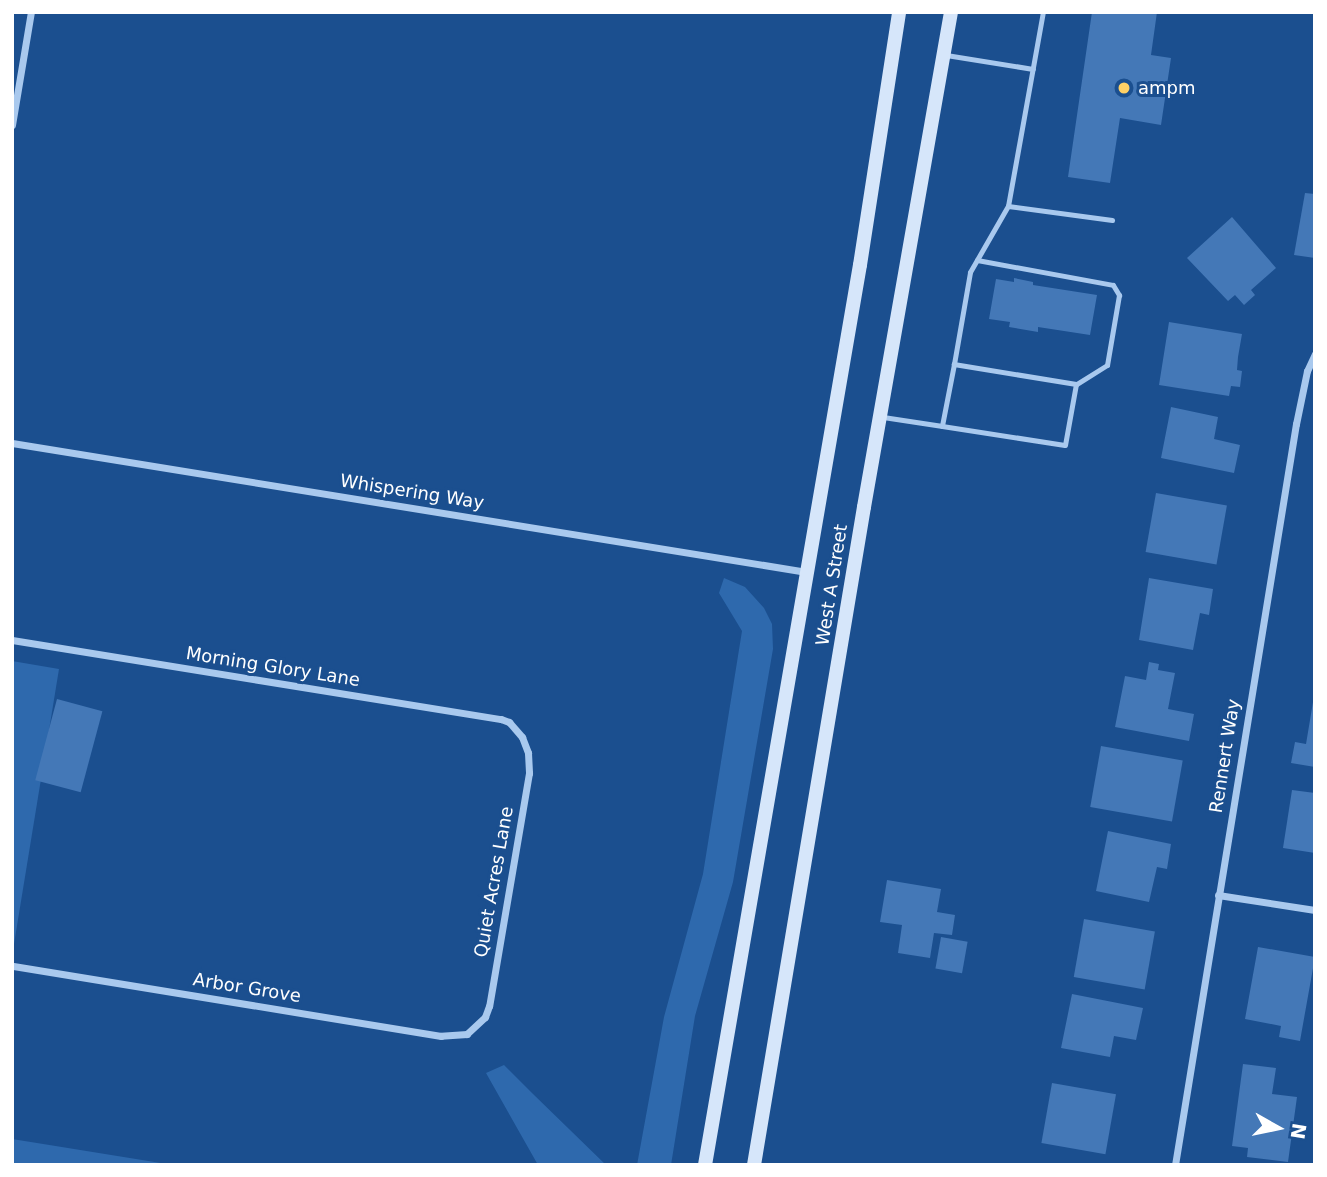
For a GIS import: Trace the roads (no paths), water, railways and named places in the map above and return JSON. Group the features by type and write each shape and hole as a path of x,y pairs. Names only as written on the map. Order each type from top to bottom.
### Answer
{"main road":[{"name":"West A Street","path":"705,1165 860,265 899,12"},
{"name":"West A Street","path":"754,1165 880,416 946,55 951,12"}],"street":[{"path":"12,125 31,12"},
{"name":"Rennert Way","path":"1174,1165 1301,396 1315,354"},
{"name":"Whispering Way","path":"12,443 807,572"},
{"name":"Morning Glory Lane","path":"12,640 501,719 509,722 522,737"},
{"name":"Quiet Acres Lane","path":"475,1028 489,1006 529,773 528,753 522,737"},
{"path":"1218,895 1315,910"},
{"name":"Arbor Grove","path":"12,967 456,1037 475,1028"}],"lane":[{"path":"943,426 970,272 1008,206 1043,12"},
{"path":"946,55 1032,69"},
{"path":"1008,206 1112,220"},
{"path":"954,364 1076,384 1107,365 1119,295 1113,285 1101,280 976,260"},
{"path":"880,416 1065,445 1076,384"}],"place":[{"name":"ampm","path":"1124,88"}]}
